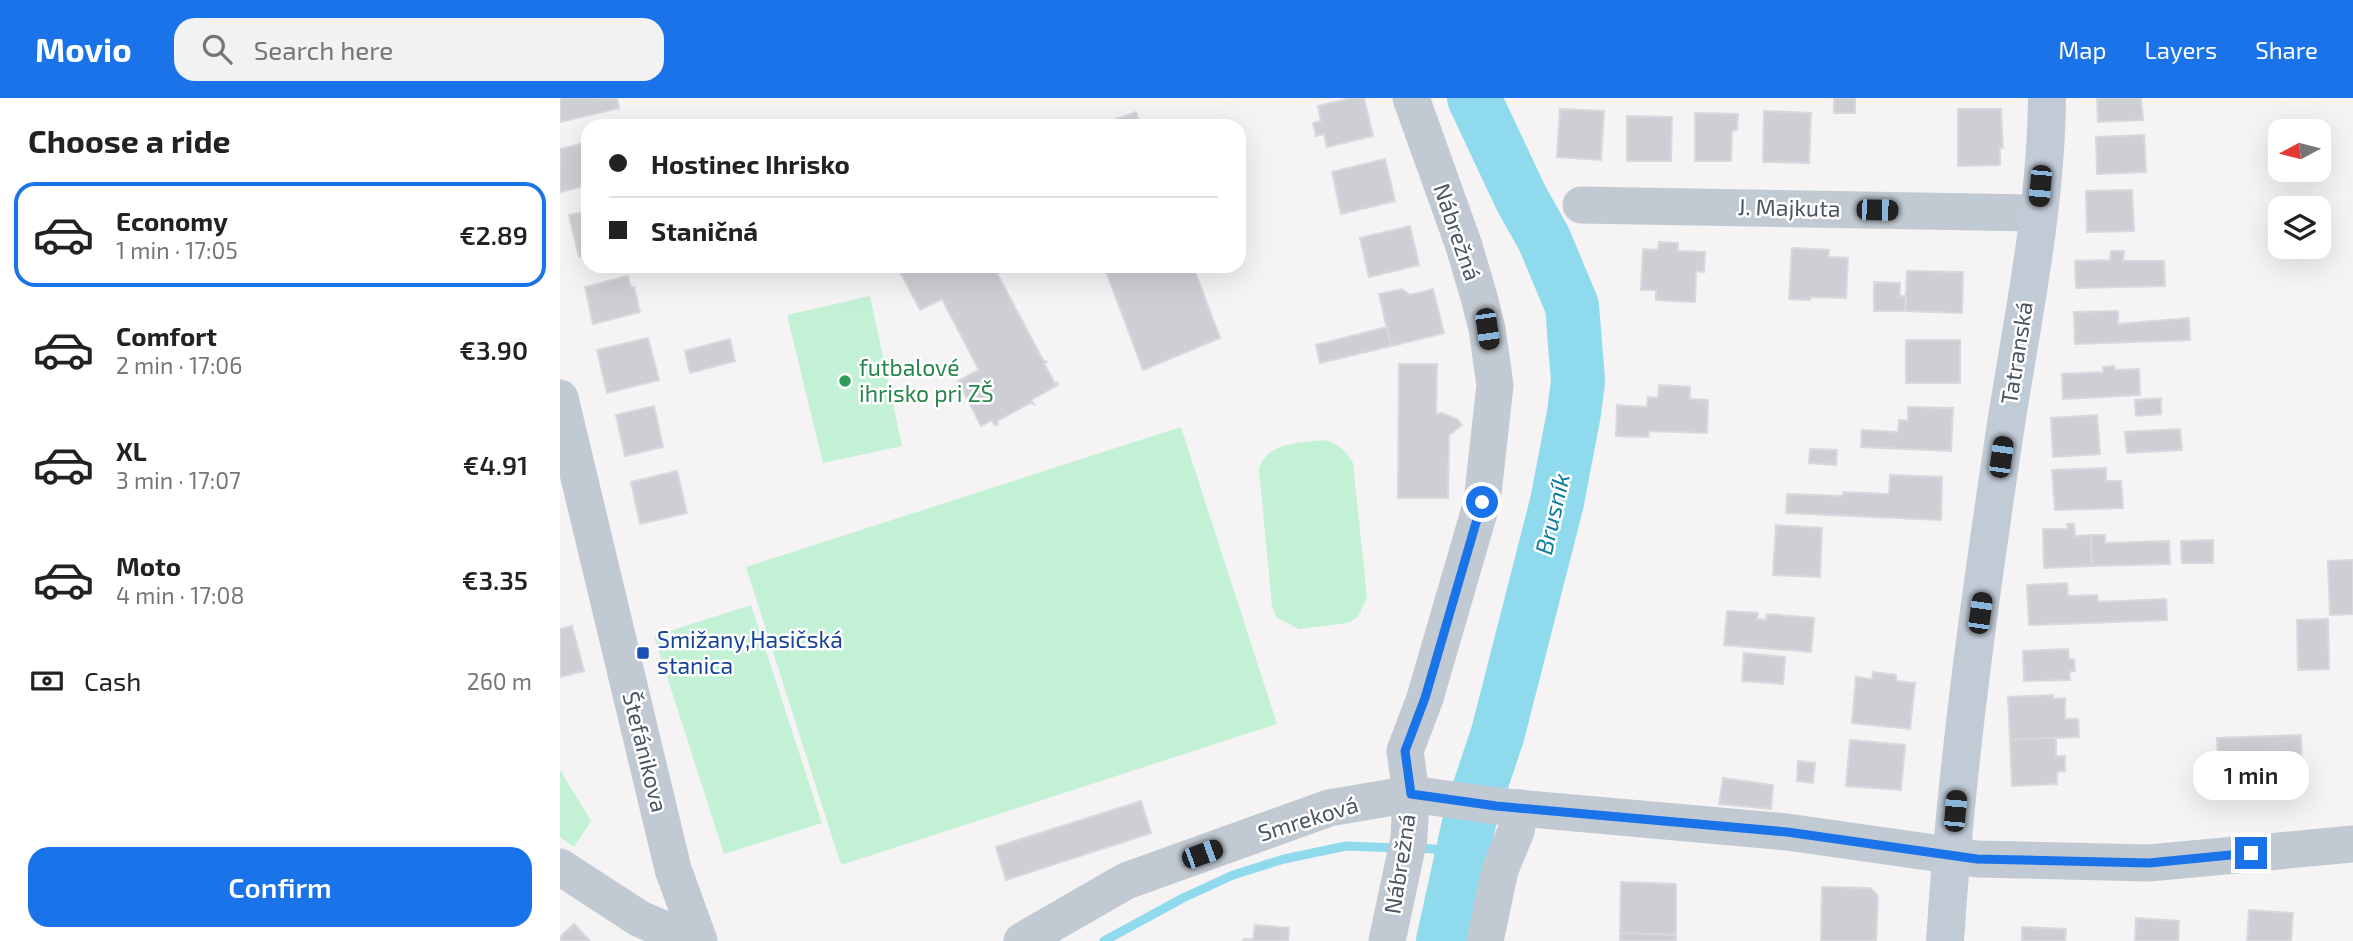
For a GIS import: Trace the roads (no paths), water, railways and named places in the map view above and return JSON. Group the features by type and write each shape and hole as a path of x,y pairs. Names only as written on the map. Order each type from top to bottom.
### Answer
{"main road":[{"name":"Tatranská","path":"1945,941 1964,727 2038,213 2048,98"}],"street":[{"name":"Nábrežná","path":"1387,941 1406,850 1411,794 1405,751 1425,698 1482,502 1495,385 1487,329 1464,246 1410,98"},
{"name":"J. Majkuta","path":"1581,205 2038,213"},
{"name":"Štefánikova","path":"560,397 673,869 699,941"},
{"name":"Smreková","path":"1022,941 1126,881 1329,808 1411,794 1508,807 1787,832 1977,859 2149,863 2353,844"},
{"path":"1485,941 1500,870 1516,831 1508,807"},
{"path":"560,867 640,919 692,941"}],"waterway":[{"name":"Brusník","path":"1443,941 1471,814 1498,733 1557,502 1578,381 1572,306 1544,239 1521,198 1474,98"},
{"path":"1104,941 1183,898 1233,875 1284,859 1346,846 1397,848"},
{"path":"1415,848 1434,849 1459,864"}],"place":[{"name":"futbalové ihrisko pri ZŠ","path":"845,381"},
{"name":"Smižany,Hasičská stanica","path":"643,653"}]}
